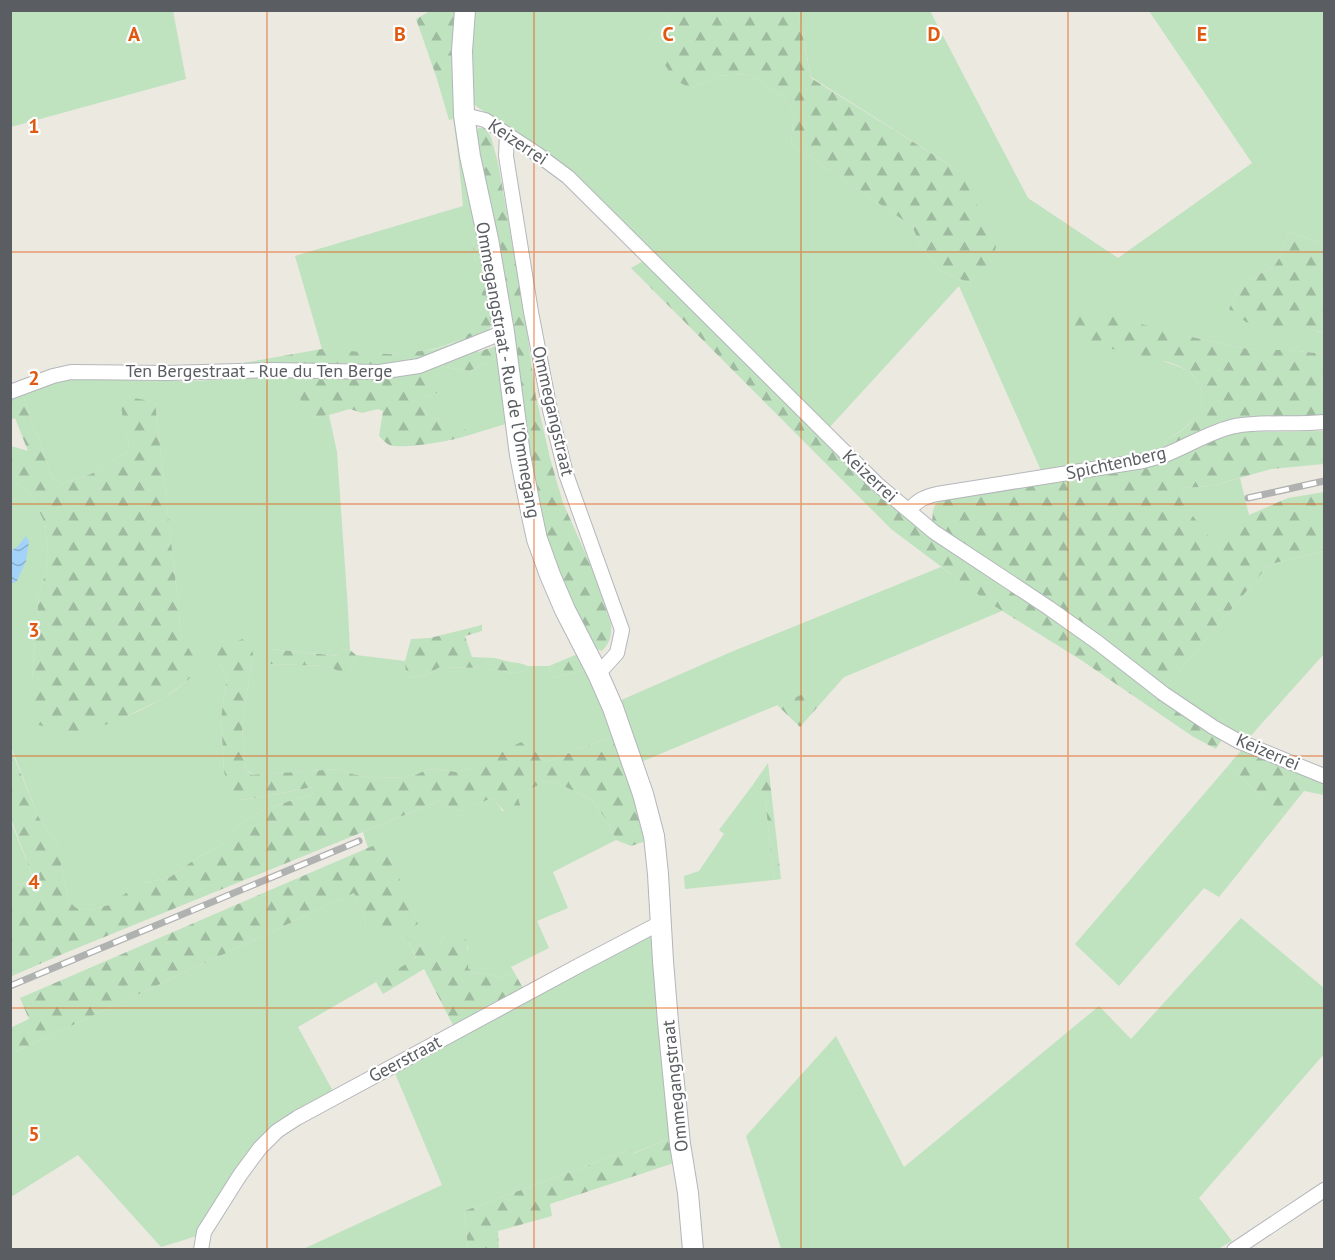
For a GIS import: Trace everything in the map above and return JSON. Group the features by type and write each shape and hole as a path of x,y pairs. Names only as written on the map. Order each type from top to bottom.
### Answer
{"main road":[{"name":"Ommegangstraat - Rue de l'Ommegang","path":"465,10 462,51 464,115 504,333 526,489 537,539 550,575 613,708 643,794 654,836 660,923"},
{"name":"Ommegangstraat","path":"660,923 680,1144 688,1193 693,1250"}],"street":[{"name":"Keizerrei","path":"464,115 485,120 568,177 877,484 934,532 1049,608 1164,694 1213,727 1238,741 1324,776"},
{"name":"Ommegangstraat","path":"507,134 506,156 531,312 550,410 566,474 622,630 617,653 598,674"},
{"name":"Ten Bergestraat - Rue du Ten Berge","path":"10,392 53,376 71,372 177,373 281,370 379,372 405,369 419,366 504,333"},
{"name":"Spichtenberg","path":"909,510 925,496 1143,461 1166,454 1233,426 1324,422"},
{"name":"Geerstraat","path":"201,1250 204,1232 221,1203 260,1148 277,1131 297,1118 660,923"},
{"path":"1234,1250 1324,1190"}],"green space":[{"path":"11,10 173,11 186,79 11,127"},
{"path":"430,11 458,11 454,63 436,76 416,19"},
{"path":"473,11 673,11 649,40 691,89 718,76 749,74 782,96 794,112 791,144 912,226 922,249 941,271 972,284 961,172 811,77 798,11 930,11 1028,198 1118,258 1252,163 1149,11 1324,11 1324,239 1318,243 1289,231 1275,265 1240,286 1229,309 1324,333 1324,354 1289,350 1253,350 1187,336 1163,361 1195,377 1201,390 1201,403 1191,422 1164,442 1167,448 1133,459 1043,475 959,286 829,428 553,159 476,106 470,99"},
{"path":"673,11 798,11 811,78 961,172 996,246 990,276 972,284 941,271 922,249 912,226 791,144 794,112 782,96 749,74 718,76 691,89 674,79 649,40"},
{"path":"454,63 482,238 474,239 473,247 484,302 479,324 474,331 446,345 411,353 393,354 322,349 295,256 463,206 453,119 449,120 436,76"},
{"path":"478,128 486,129 491,137 498,163 525,316 536,397 550,458 563,503 592,568 611,624 610,639 602,651 593,648 560,583 545,533 534,482 518,376 475,134"},
{"path":"1289,231 1318,243 1324,239 1324,333 1246,322 1229,309 1240,286 1275,265"},
{"path":"482,238 493,316 487,332 474,343 478,352 499,345 498,356 490,362 469,371 439,366 436,357 404,366 232,365 322,349 389,354 432,350 451,344 477,328 482,312 483,301 473,247 474,239"},
{"path":"645,260 902,512 1224,736 1216,749 1192,736 1081,660 991,604 891,529 631,268"},
{"path":"1079,308 1187,336 1253,350 1289,350 1324,354 1324,417 1277,418 1167,448 1164,442 1187,426 1200,408 1202,395 1198,382 1189,372 1171,363 1070,339"},
{"path":"498,356 509,423 466,436 465,424 429,418 424,409 424,397 440,392 414,373 439,366 469,371"},
{"path":"414,373 438,380 443,385 440,392 424,397 424,409 429,418 445,419 454,416 465,424 466,436 420,445 393,446 379,436 383,411 378,409 362,413 350,409 311,418 302,414 298,376"},
{"path":"298,376 311,418 329,415 337,452 350,650 342,649 340,656 271,649 271,664 328,666 346,675 356,655 405,661 406,676 416,677 426,675 440,667 485,668 513,673 525,671 528,666 549,666 553,678 588,669 616,735 546,762 538,754 508,750 471,768 456,772 426,770 411,777 374,778 339,769 253,775 246,769 242,725 253,654 218,660 227,677 221,718 224,771 238,800 314,787 315,793 268,808 243,822 219,847 197,858 170,877 144,883 110,905 89,910 75,908 69,901 61,864 61,850 39,818 11,747 10,479 31,496 43,519 48,545 46,572 39,593 32,679 68,733 116,720 169,695 189,679 187,648 180,633 155,402 125,432 129,439 128,451 91,474 62,484 52,478 22,393 60,380 81,378 192,381"},
{"path":"22,393 52,478 62,484 91,474 128,451 129,439 125,432 121,406 134,398 155,402 180,633 197,663 189,679 164,698 119,720 93,729 68,733 35,724 32,679 39,593 46,572 48,545 43,519 31,496 11,479 11,446 28,451 15,418 11,420 11,397"},
{"path":"1324,431 1324,464 1271,469 1211,486 1185,488 1181,501 1215,544 1249,515 1288,498 1324,492 1324,551 1267,567 1163,690 932,522 936,503 950,497 1167,460 1238,432"},
{"path":"1240,478 1249,515 1215,545 1181,501 1185,488 1211,486"},
{"path":"1324,551 1324,654 1247,740 1163,690 1267,567"},
{"path":"941,567 1002,611 641,762 619,701 731,652"},
{"path":"482,625 482,631 465,636 472,657 495,658 519,663 528,666 525,671 513,673 485,668 440,667 426,675 406,676 405,661 411,639 430,638"},
{"path":"243,639 250,643 253,654 242,725 246,769 252,775 339,769 374,778 411,777 426,770 456,772 471,768 521,742 546,762 616,735 646,841 631,846 616,840 608,822 591,799 557,783 547,781 517,795 522,811 516,817 506,812 492,798 457,812 439,801 12,976 10,972 11,887 34,880 11,819 10,747 39,818 61,850 61,864 69,901 76,908 89,910 109,905 144,883 170,877 197,858 219,847 243,822 268,808 315,793 313,787 249,799 238,800 230,795 224,771 221,718 227,677 218,660 216,649"},
{"path":"271,649 339,656 342,649 350,650 356,655 346,675 328,666 271,664 266,661 263,654"},
{"path":"580,653 588,669 553,678 549,666"},
{"path":"844,677 800,727 777,705"},
{"path":"1244,747 1324,779 1324,795 1304,791 1284,816 1228,766"},
{"path":"768,763 781,879 774,880 765,798 752,786"},
{"path":"1228,766 1284,816 1219,897 1204,888 1119,986 1075,944"},
{"path":"547,781 557,783 591,799 608,822 616,840 553,872 568,908 537,921 549,948 511,967 514,972 501,978 484,973 475,974 468,968 468,946 447,931 440,945 435,948 426,948 420,944 412,927 418,924 384,842 368,848 363,832 439,801 457,812 492,798 502,811 522,811 517,795"},
{"path":"752,786 765,798 774,880 685,889 684,876 699,871 724,834 719,830"},
{"path":"10,819 34,880 11,887 10,887"},
{"path":"384,841 418,924 413,927 420,944 426,948 435,948 440,945 447,931 460,933 466,942 468,968 475,974 484,973 501,978 514,972 524,990 454,1027 424,969 383,994 376,982 416,958 404,931 390,938 366,927 354,893 11,1054 10,1028 29,1019 20,998"},
{"path":"354,893 366,927 404,931 416,959 298,1027 334,1093 281,1119 256,1145 197,1236 161,1247 78,1155 11,1197 11,1054"},
{"path":"1241,918 1324,988 1324,1054 1199,1198 1232,1241 1216,1250 781,1249 746,1136 836,1036 904,1167 1099,1006 1131,1039"},
{"path":"655,932 676,1135 632,1154 630,1150 464,1211 468,1249 301,1250 442,1185 394,1071"},
{"path":"676,1135 680,1161 550,1204 552,1216 498,1231 499,1249 468,1249 464,1211 630,1150 633,1154"}],"water":[{"path":"26,536 29,542 26,561 17,581 11,584 11,551"}],"railway":[{"path":"1248,498 1324,481"},
{"path":"10,986 359,841"}]}
